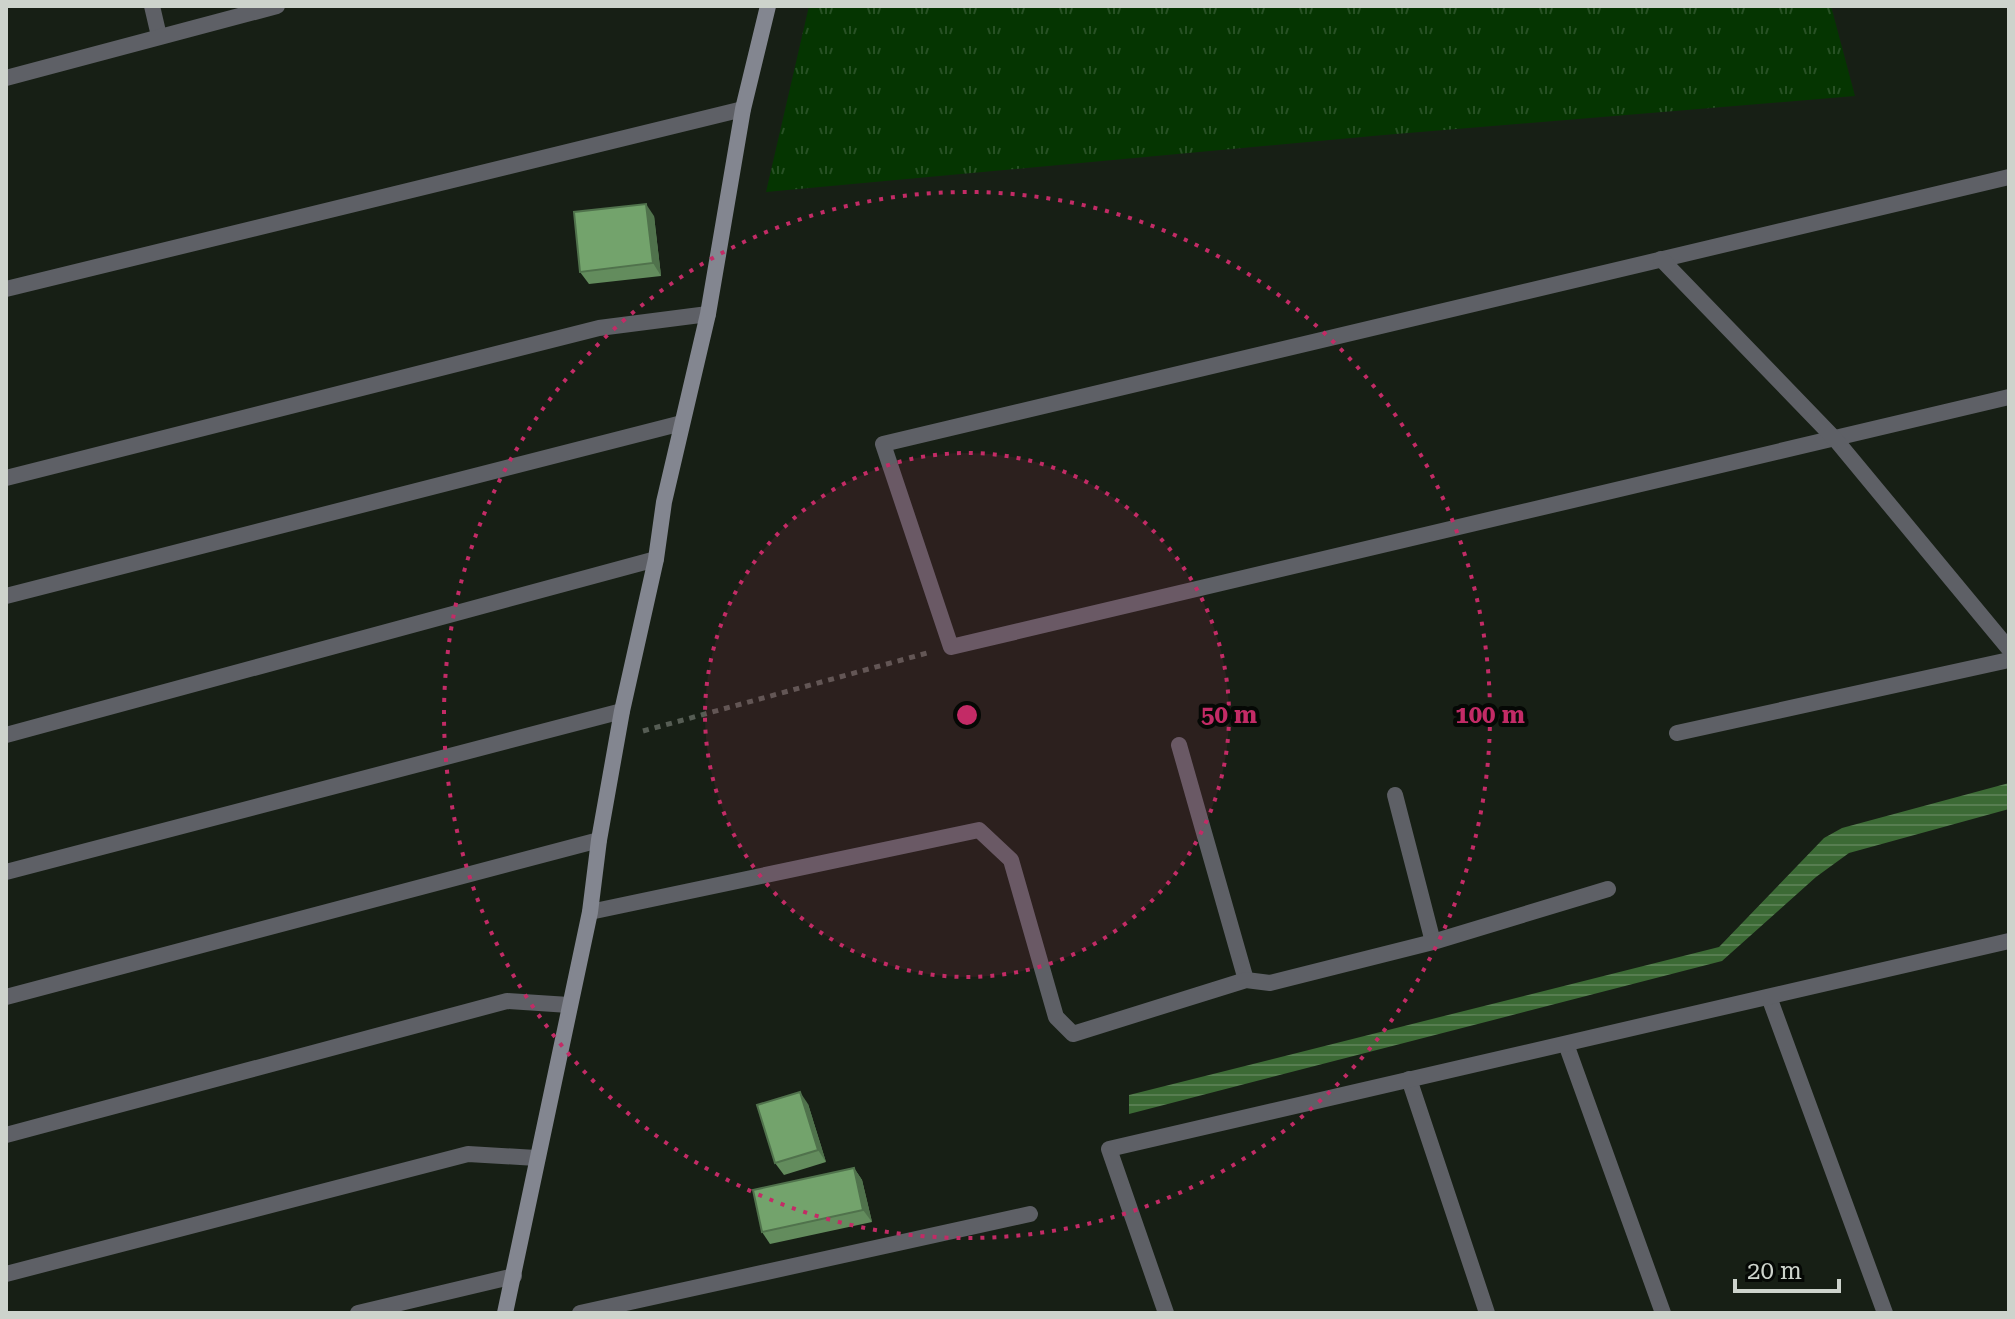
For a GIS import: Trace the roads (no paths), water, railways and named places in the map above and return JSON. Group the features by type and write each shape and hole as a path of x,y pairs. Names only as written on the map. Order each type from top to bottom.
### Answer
{"main road":[{"path":"505,1313 590,912 599,840 622,711 656,559 664,502 708,314 743,109 768,6"}],"street":[{"path":"152,6 159,36"},
{"path":"6,78 277,6"},
{"path":"6,289 743,109"},
{"path":"2009,177 883,444 951,647 2009,397"},
{"path":"1661,259 1835,439 2009,649"},
{"path":"6,478 599,328 708,314"},
{"path":"6,596 682,423"},
{"path":"6,735 656,559"},
{"path":"1677,733 2009,660"},
{"path":"6,872 622,711"},
{"path":"1179,745 1246,980"},
{"path":"1395,795 1433,942"},
{"path":"590,912 979,830 1011,860 1056,1017 1073,1034 1246,980 1270,983 1433,942 1608,889"},
{"path":"6,997 599,840"},
{"path":"1166,1313 1109,1149 2009,941"},
{"path":"1769,997 1885,1313"},
{"path":"6,1135 507,1001 569,1005"},
{"path":"1566,1044 1663,1313"},
{"path":"1409,1079 1487,1313"},
{"path":"6,1274 468,1154 536,1158"},
{"path":"580,1313 1030,1214"},
{"path":"358,1313 514,1276"}]}
